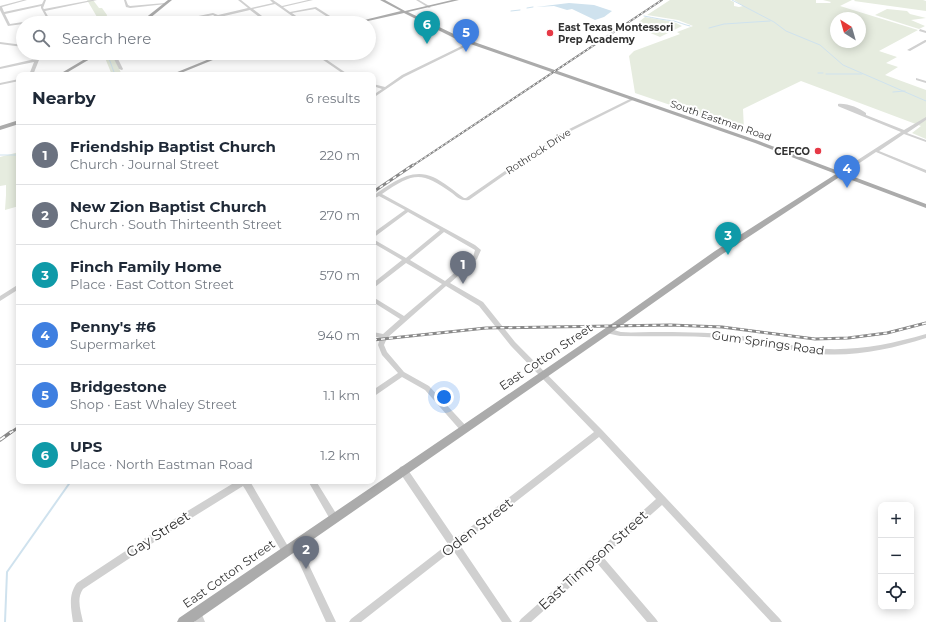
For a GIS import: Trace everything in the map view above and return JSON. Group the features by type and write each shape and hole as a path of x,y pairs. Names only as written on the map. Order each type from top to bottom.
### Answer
{"main road":[{"path":"150,16 170,0"},
{"name":"South Eastman Road","path":"382,0 438,30 471,43 841,173 926,206"},
{"path":"376,18 457,0"},
{"path":"65,72 86,60"},
{"path":"180,72 210,60"},
{"path":"0,128 16,123"},
{"name":"East Cotton Street","path":"183,622 199,617 286,551 403,470 608,331 723,250 841,173"}],"street":[{"path":"16,24 9,25 0,7 26,0"},
{"path":"42,6 45,0"},
{"path":"44,10 96,0"},
{"path":"125,0 127,6 129,7 165,4"},
{"path":"239,0 260,16"},
{"path":"271,0 294,16"},
{"path":"281,7 312,0"},
{"path":"417,0 430,6"},
{"path":"202,16 212,14 218,16 276,3"},
{"path":"42,6 47,16"},
{"path":"0,17 42,6"},
{"path":"289,13 314,8 327,16"},
{"path":"920,30 926,32"},
{"path":"909,50 926,41"},
{"path":"0,43 16,45"},
{"path":"376,95 408,73 471,43"},
{"path":"921,44 926,45"},
{"path":"0,68 37,60"},
{"path":"32,72 37,60"},
{"path":"116,60 121,69"},
{"path":"325,60 343,72"},
{"path":"917,79 926,82"},
{"path":"0,84 16,81"},
{"path":"376,86 384,88"},
{"name":"Rothrock Drive","path":"379,194 407,178 420,174 430,177 463,199 468,199 558,136 633,99"},
{"path":"863,115 865,114 862,112 844,105 839,105 841,106 926,141"},
{"name":"East Cotton Street","path":"841,173 926,118"},
{"path":"876,151 926,172"},
{"path":"376,196 379,194 475,247 478,251 475,258 384,337 381,345 384,353 402,374 427,388 464,429"},
{"path":"376,234 408,210"},
{"path":"376,284 444,230"},
{"path":"376,243 447,282 483,305 511,341 599,432 777,622"},
{"path":"0,299 16,288"},
{"path":"376,301 405,320"},
{"name":"Gum Springs Road","path":"608,331 620,334 721,336 834,352 858,352 882,349 926,336"},
{"path":"376,335 384,337"},
{"path":"376,346 381,345"},
{"path":"376,392 402,374"},
{"name":"Oden Street","path":"354,622 599,432"},
{"path":"403,470 507,622"},
{"name":"Gay Street","path":"78,622 75,598 76,591 82,584 174,524 240,484"},
{"name":"Gay Street","path":"246,484 286,551"},
{"path":"314,484 334,518"},
{"name":"East Timpson Street","path":"524,622 662,499"},
{"path":"295,545 331,622"},
{"path":"597,556 653,622"}],"shaded area":[{"path":"87,0 93,0 107,15 96,16"},
{"path":"670,0 730,0 734,2 734,6 739,7 743,6 734,0 816,0 816,3 830,3 831,2 823,0 852,0 840,6 860,12 830,12 830,48 866,48 866,14 918,30 879,51 897,57 886,63 898,67 885,75 926,90 926,139 912,133 921,126 801,81 743,109 744,130 635,93 629,56 634,51 680,34 677,32 693,26 678,20 647,15"},
{"path":"923,0 926,1 926,11 854,1"},
{"path":"887,9 907,11 910,14 926,18 911,20 925,26 919,29 875,15"},
{"path":"645,17 674,22 682,26 660,37 634,26"},
{"path":"106,60 115,60 121,72 111,72"},
{"path":"16,153 16,207 5,210 6,185 0,186 0,157"}],"water":[{"path":"569,3 594,5 612,11 604,17 595,20 572,9 567,10 554,6 536,7"}],"waterway":[{"path":"732,0 774,22 786,31 820,45 843,65 903,91"},
{"path":"527,8 533,7"},
{"path":"511,11 520,10"},
{"path":"644,16 674,21 690,26"},
{"path":"709,28 724,24 770,21"},
{"path":"110,60 114,72"},
{"path":"818,73 823,73"},
{"path":"826,74 862,74"},
{"path":"893,92 903,91"},
{"path":"903,91 926,101"},
{"path":"0,155 16,155"},
{"path":"5,622 7,572 69,484"}],"railway":[{"path":"412,166 662,0"},
{"path":"376,190 413,165"},
{"path":"376,340 486,328 670,325 722,327 815,339 848,338 887,333 926,323"},
{"path":"10,433 16,429"},
{"path":"0,440 11,432"}],"place":[{"name":"East Texas Montessori Prep Academy","path":"550,33"},
{"name":"UPS","path":"427,44"},
{"name":"Bridgestone","path":"466,52"},
{"name":"CEFCO","path":"818,151"},
{"name":"Penny's #6","path":"847,188"},
{"name":"Finch Family Home","path":"728,255"},
{"name":"Friendship Baptist Church","path":"463,284"},
{"name":"New Zion Baptist Church","path":"306,569"}]}
